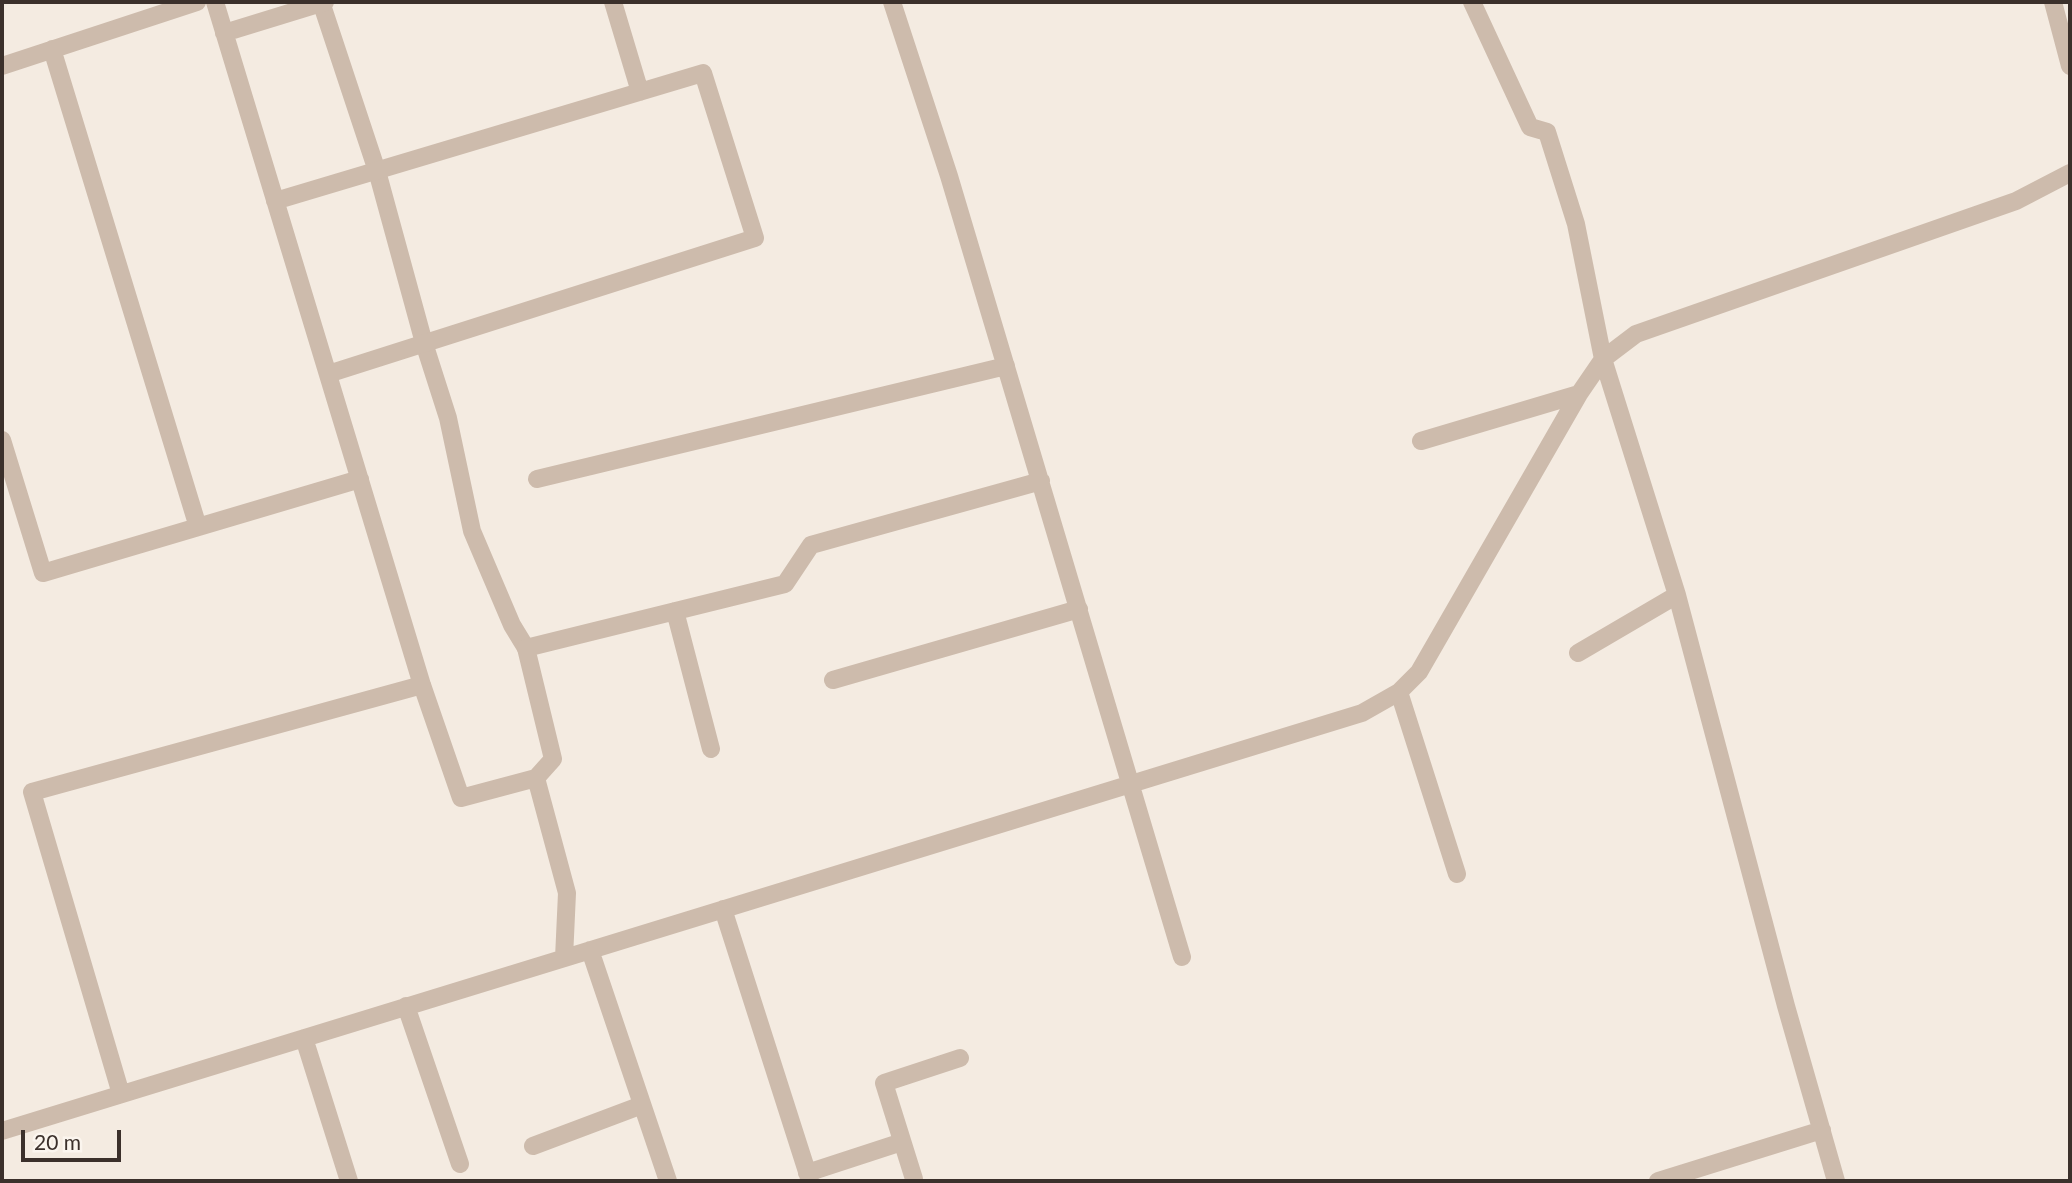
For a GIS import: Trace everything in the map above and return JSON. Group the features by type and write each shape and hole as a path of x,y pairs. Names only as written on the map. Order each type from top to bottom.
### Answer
{"street":[{"path":"2,66 197,2"},
{"path":"215,2 224,33 275,201 328,373 422,685 461,798 536,778 553,759 526,648 512,625 472,531 448,418 424,343 377,171 322,2 224,33"},
{"path":"613,2 640,92"},
{"path":"892,2 949,176 1182,957"},
{"path":"1472,2 1530,127 1547,132 1576,224 1603,359 1677,595 1836,1181"},
{"path":"2053,2 2070,66"},
{"path":"52,49 198,527"},
{"path":"275,201 703,73 755,238 328,373"},
{"path":"2,1131 1362,713 1399,692 1419,672 1436,648 1578,394 1603,359 1636,334 2016,201 2070,173"},
{"path":"537,479 1006,366"},
{"path":"1421,441 1578,394"},
{"path":"2,440 43,573 360,479"},
{"path":"526,648 785,584 811,545 1041,481"},
{"path":"1578,653 1677,595"},
{"path":"833,680 1079,609"},
{"path":"675,611 711,749"},
{"path":"121,1094 32,792 422,685"},
{"path":"1399,692 1457,874"},
{"path":"536,778 567,893 564,958"},
{"path":"723,909 808,1177 902,1142"},
{"path":"590,950 668,1181"},
{"path":"406,1006 460,1164"},
{"path":"304,1038 349,1181"},
{"path":"914,1179 884,1083 960,1058"},
{"path":"533,1146 642,1105"},
{"path":"1658,1181 1822,1130"}]}
